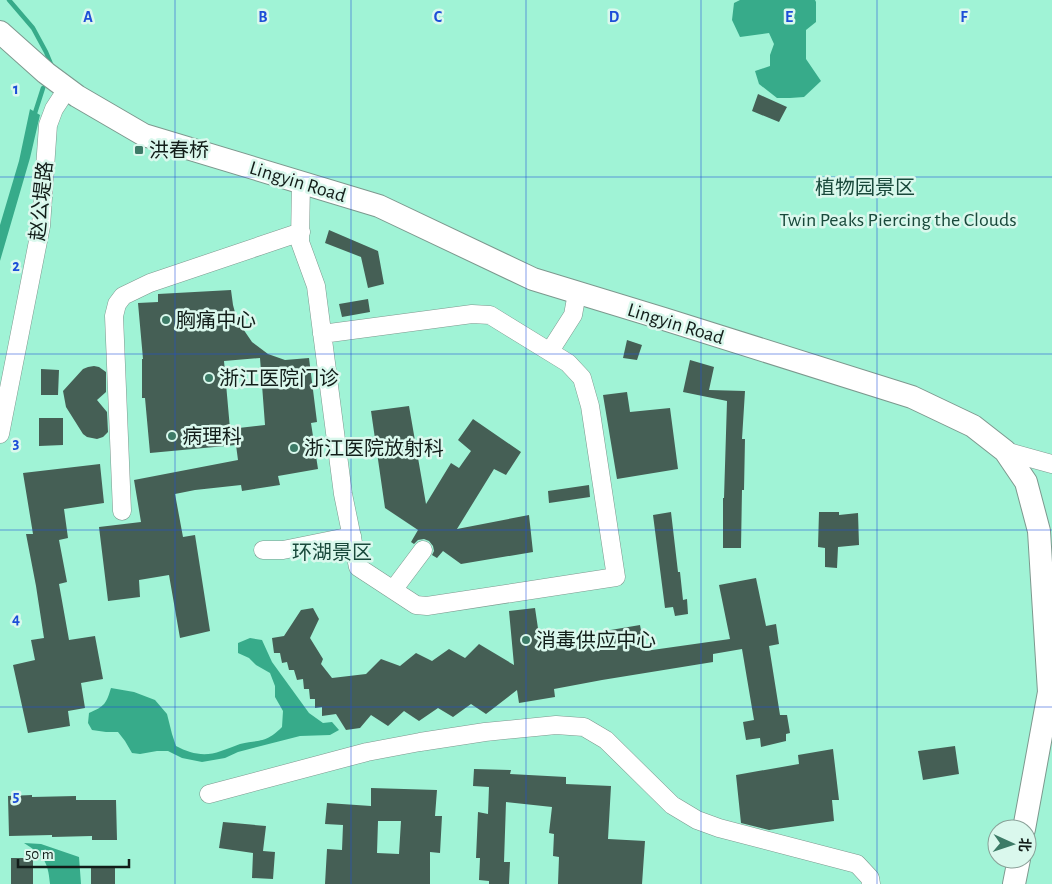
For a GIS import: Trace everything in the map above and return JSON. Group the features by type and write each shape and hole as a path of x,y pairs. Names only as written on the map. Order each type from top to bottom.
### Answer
{"main road":[{"name":"Lingyin Road","path":"0,32 46,74 77,96 144,135 379,206 533,279 664,318 912,397 973,426 1005,451 1026,482 1039,531 1049,692 1026,819"},
{"path":"1014,884 1017,869"}],"street":[{"name":"赵公堤路","path":"0,434 41,226 48,125 54,109 68,89"},
{"path":"301,182 300,242 316,286 322,334 343,494 358,567 416,605 427,606 616,577 590,406 582,378 568,362 490,315 472,314 322,334"},
{"path":"122,511 114,316 117,304 123,296 150,283 301,232"},
{"path":"550,351 573,315 577,293"},
{"path":"1005,451 1052,464"},
{"path":"262,550 283,550 352,536"},
{"path":"394,590 423,550"},
{"path":"209,794 367,752 420,742 494,731 556,725 584,727 606,740 672,805 696,820 719,828 857,864 870,878 871,884"}],"green space":[{"name":"环湖景区","path":"0,0 1052,0 1052,884 0,884"}],"shaded area":[{"path":"740,0 815,0 816,22 806,30 806,59 821,81 804,97 777,98 759,84 755,71 770,66 770,55 774,44 769,33 740,37 732,20 734,3"},
{"path":"30,109 40,115 30,158 0,261 0,225 19,161"},
{"path":"250,638 262,640 272,662 309,713 323,723 332,722 339,730 330,735 300,736 238,752 225,758 202,762 182,758 168,751 132,753 118,732 92,730 88,723 89,713 104,704 111,688 134,692 155,700 167,714 176,746 187,751 209,754 240,744 267,739 282,727 283,711 275,697 275,686 270,673 256,665 249,658 238,653 238,643"},
{"path":"24,843 41,844 79,857 81,884 50,884 48,869 43,859 36,851"}],"building":[{"path":"758,94 787,107 779,122 752,111"},
{"path":"329,230 378,251 384,284 368,288 361,257 325,243"},
{"path":"231,290 237,320 252,342 268,354 285,360 309,358 317,422 311,423 318,469 278,476 280,485 242,491 241,485 175,494 183,537 195,535 210,631 180,638 169,575 139,580 140,597 108,601 99,527 141,522 134,480 238,460 236,445 150,453 145,398 142,398 143,359 138,303 158,302 158,294","holes":["260,358 265,425 230,429 224,361"]},
{"path":"368,299 370,312 342,317 339,304"},
{"path":"627,340 642,345 637,360 623,358"},
{"path":"690,360 714,367 709,390 745,391 742,439 745,439 741,548 723,548 727,401 683,392"},
{"path":"94,366 106,372 106,392 97,400 107,412 108,432 103,437 97,439 83,434 66,407 63,391 83,369"},
{"path":"41,369 59,370 58,395 41,395"},
{"path":"627,392 630,412 670,408 678,469 617,479 603,395"},
{"path":"409,406 426,504 451,463 459,468 471,451 458,440 473,419 521,452 506,475 494,469 457,529 529,515 533,552 461,564 443,551 437,558 432,555 434,551 433,546 429,541 424,539 418,540 414,544 411,542 418,530 385,508 371,411"},
{"path":"39,418 63,418 63,445 39,446"},
{"path":"100,464 104,503 64,509 68,538 59,540 67,582 59,584 69,640 95,636 103,679 81,683 85,708 68,711 70,726 28,733 13,665 35,660 31,640 44,638 26,534 33,534 23,473"},
{"path":"589,485 590,497 549,503 548,491"},
{"path":"671,512 678,572 680,572 683,600 687,599 688,614 675,616 673,607 665,608 653,515"},
{"path":"819,512 839,512 839,515 858,513 859,545 838,547 837,568 825,567 825,548 818,547"},
{"path":"756,578 766,626 776,624 779,644 769,646 780,715 787,715 790,733 786,734 786,741 761,747 760,738 746,740 743,722 754,720 742,649 713,654 713,662 554,689 555,697 519,703 517,690 486,714 471,704 453,717 438,708 419,721 404,711 388,726 371,715 360,728 346,730 336,714 322,716 322,707 315,708 315,699 310,699 309,689 304,689 303,679 297,680 294,670 289,670 287,662 282,663 280,653 274,653 272,638 284,636 301,610 313,608 319,619 310,638 323,659 321,664 332,678 366,674 381,659 400,666 416,653 432,661 449,649 465,658 479,644 514,665 509,611 535,608 540,642 640,625 645,651 730,639 719,585"},
{"path":"955,746 959,774 923,780 918,751"},
{"path":"833,749 839,800 832,800 834,821 769,830 741,823 736,775 799,764 798,755"},
{"path":"474,769 511,770 510,774 566,777 566,784 611,786 608,839 645,841 642,884 558,884 559,857 553,856 554,834 549,833 552,807 506,802 504,862 510,862 509,884 489,884 489,881 479,880 480,858 476,858 478,812 488,814 489,787 473,786"},
{"path":"371,788 437,790 435,816 442,816 440,853 430,852 430,884 325,884 327,849 342,850 343,825 325,824 327,803 371,806","holes":["378,821 401,821 399,854 377,853"]},
{"path":"32,795 32,797 76,796 76,800 116,800 117,840 92,840 92,836 9,836 8,796"},
{"path":"223,822 266,826 263,851 275,852 273,879 252,878 253,853 219,848"},
{"path":"11,858 33,858 33,884 11,884"},
{"path":"91,868 115,868 115,884 91,884"}],"waterway":[{"path":"9,0 33,28 51,64"},
{"path":"34,116 43,88"}],"place":[{"name":"洪春桥","path":"139,150"},
{"name":"胸痛中心","path":"166,320"},
{"name":"浙江医院门诊","path":"209,378"},
{"name":"病理科","path":"172,436"},
{"name":"浙江医院放射科","path":"294,448"},
{"name":"消毒供应中心","path":"526,640"}],"park label":[{"name":"植物园景区","path":"865,187"},
{"name":"Twin Peaks Piercing the Clouds","path":"898,219"}]}
